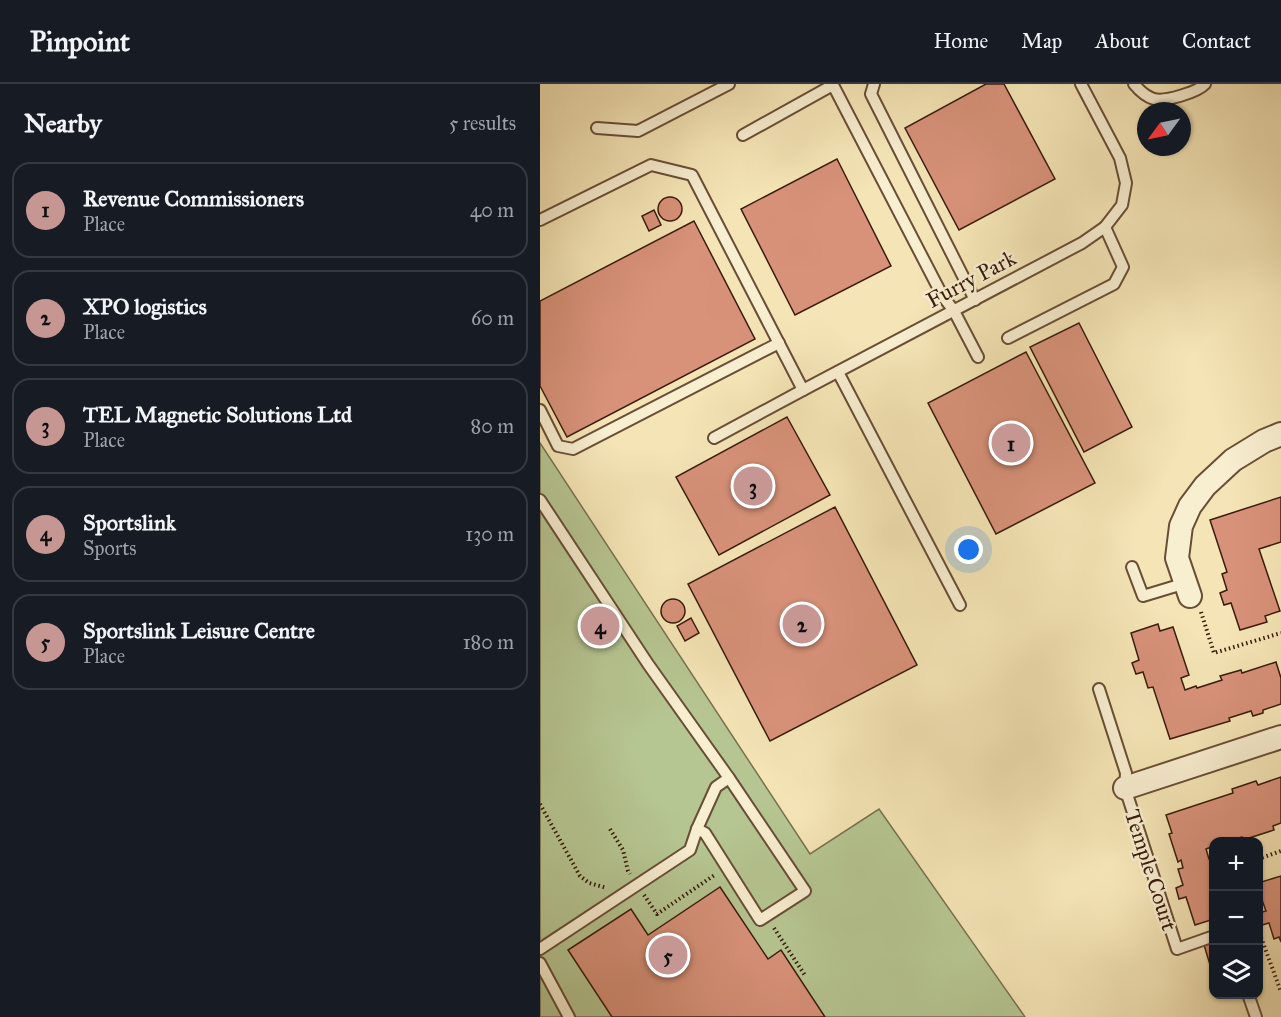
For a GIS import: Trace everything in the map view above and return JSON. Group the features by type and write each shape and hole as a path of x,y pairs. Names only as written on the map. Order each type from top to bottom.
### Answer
{"street":[{"path":"1192,594 1177,558 1181,526 1190,506 1205,486 1233,460 1264,441 1281,434"},
{"name":"Temple Court","path":"1125,788 1281,737"}],"lane":[{"path":"597,128 638,131 729,84"},
{"path":"874,84 871,94 975,300"},
{"name":"Furry Park","path":"714,438 1082,243 1105,227 1122,205 1126,183 1120,158 1081,84"},
{"path":"1134,84 1139,90 1155,99 1177,98 1205,84"},
{"path":"742,135 833,86 942,295 954,311 978,357"},
{"path":"540,220 651,165 692,175 803,390"},
{"path":"1008,338 1114,284 1123,267 1105,227"},
{"path":"540,410 558,446 573,449 779,343"},
{"path":"838,372 960,605"},
{"path":"540,500 648,664 805,891 760,921 705,833 696,829"},
{"path":"1132,567 1143,596 1192,594"},
{"name":"Temple Court","path":"1099,689 1126,773 1125,788 1177,949 1209,938"},
{"path":"540,949 690,850 696,829 716,787 729,778"},
{"path":"540,963 569,1017"},
{"path":"1250,999 1256,1017"}],"path":[{"path":"1192,594 1214,653 1281,633"},
{"path":"540,804 580,876 589,883 609,888"},
{"path":"1263,857 1281,851"},
{"path":"623,879 630,875"},
{"path":"767,916 806,977"},
{"path":"1263,942 1281,992"}],"green space":[{"path":"540,443 810,854 879,809 1025,1017 540,1017"}],"building":[{"path":"986,84 1004,84 1055,179 959,230 905,128"},
{"path":"837,159 891,266 795,315 741,209"},
{"path":"670,197 679,200 682,209 679,218 670,221 661,218 658,209 661,200"},
{"path":"654,210 661,225 649,231 642,216"},
{"path":"694,221 755,339 567,437 540,386 540,301"},
{"path":"1079,323 1132,427 1084,452 1030,347"},
{"path":"1026,352 1095,483 996,534 928,403"},
{"path":"787,417 830,495 719,555 676,477"},
{"path":"1281,497 1281,542 1259,549 1280,611 1265,616 1267,622 1240,630 1231,603 1224,605 1220,593 1227,590 1222,574 1227,572 1210,520"},
{"path":"835,507 917,665 770,741 688,584"},
{"path":"673,599 678,600 684,606 684,616 678,622 673,623 668,622 662,616 661,611 662,606 668,600"},
{"path":"691,618 699,633 685,641 677,626"},
{"path":"1158,624 1160,631 1173,627 1189,675 1181,678 1185,690 1222,680 1220,676 1241,670 1242,673 1276,662 1281,678 1281,704 1263,710 1263,713 1253,716 1251,711 1229,718 1230,721 1170,739 1153,687 1148,688 1143,672 1136,674 1132,663 1139,660 1131,633"},
{"path":"1281,777 1281,823 1273,826 1274,830 1252,837 1209,837 1209,848 1206,849 1209,859 1209,921 1195,925 1186,897 1179,899 1176,888 1183,885 1178,869 1183,868 1181,860 1178,862 1169,834 1172,833 1166,815 1233,793 1232,789 1256,781 1258,785"},
{"path":"1281,876 1281,942 1279,937 1274,939 1269,923 1263,925 1263,912 1266,911 1263,903 1263,881"},
{"path":"720,887 768,959 781,950 825,1017 612,1017 568,950 631,909 648,935"},
{"path":"1209,944 1209,961 1204,945"}],"place":[{"name":"Revenue Commissioners","path":"1011,443"},
{"name":"TEL Magnetic Solutions Ltd","path":"753,486"},
{"name":"XPO logistics","path":"802,624"},
{"name":"Sportslink","path":"600,626"},
{"name":"Sportslink Leisure Centre","path":"668,955"}]}
